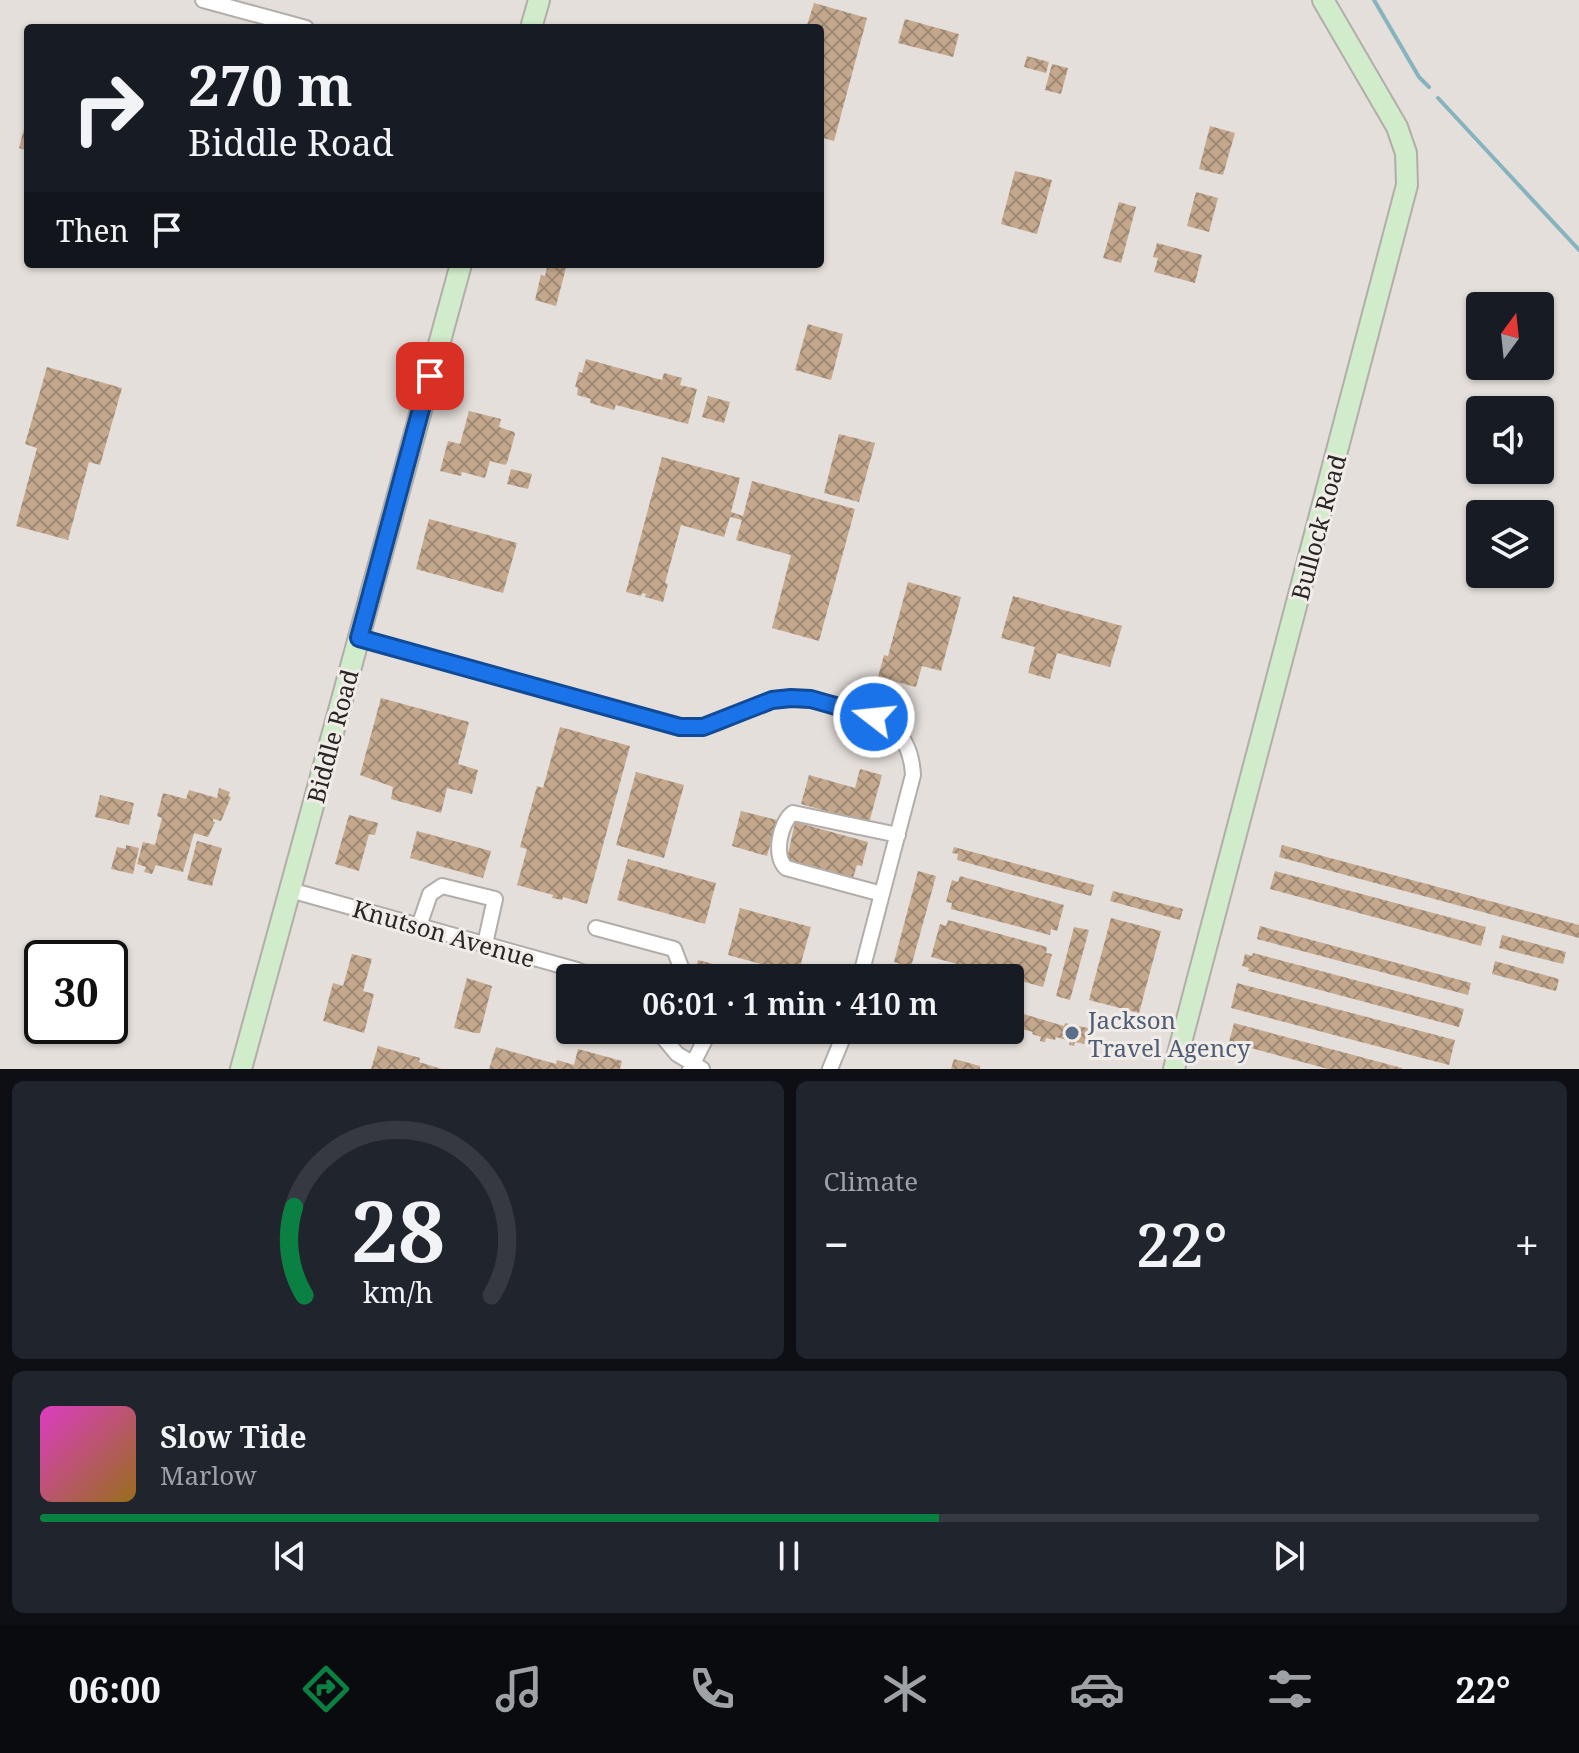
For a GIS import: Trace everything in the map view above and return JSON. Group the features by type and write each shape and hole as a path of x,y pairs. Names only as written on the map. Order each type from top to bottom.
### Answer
{"street":[{"path":"203,0 291,24"},
{"path":"532,24 539,0"},
{"name":"Bullock Road","path":"1174,1069 1407,185 1406,153 1397,127 1323,0"},
{"name":"Biddle Road","path":"241,1069 460,268"},
{"path":"359,638 680,727 703,727 772,700 791,698 811,699 874,717 893,728 907,748 913,775 864,964"},
{"path":"882,894 786,868 779,855 786,818 793,813 805,814 898,835"},
{"path":"419,926 430,894 442,886 495,899 485,944"},
{"name":"Knutson Avenue","path":"290,890 556,966"},
{"path":"596,928 674,949 680,964"},
{"path":"669,1044 695,1067 704,1044"},
{"path":"831,1068 840,1044"}],"building":[{"path":"814,3 867,18 834,141 824,138 824,24 807,24"},
{"path":"905,19 959,34 953,57 898,43"},
{"path":"1027,56 1049,62 1046,73 1024,67"},
{"path":"1052,64 1068,68 1061,94 1045,90"},
{"path":"1210,126 1235,133 1223,175 1199,169"},
{"path":"24,129 24,150 19,148"},
{"path":"1015,171 1052,180 1037,234 1001,224"},
{"path":"1196,192 1218,198 1209,232 1187,226"},
{"path":"1119,202 1136,207 1121,263 1103,258"},
{"path":"1157,243 1202,255 1195,283 1154,272 1158,258 1153,257"},
{"path":"547,268 566,268 556,306 535,300 541,275 545,276"},
{"path":"808,324 843,334 831,380 795,370"},
{"path":"586,359 662,380 664,373 682,378 680,385 697,389 688,424 616,405 614,410 590,403 591,399 577,395 578,388 575,387"},
{"path":"47,367 122,388 100,465 89,462 68,540 16,526 37,448 25,444"},
{"path":"708,396 730,402 724,423 702,417"},
{"path":"469,411 501,419 499,427 515,434 507,463 490,461 485,478 440,471 448,441 460,444"},
{"path":"839,434 875,443 859,502 824,493"},
{"path":"662,457 740,478 731,512 743,516 752,481 855,509 819,641 772,628 791,555 736,540 742,520 730,517 724,537 681,525 663,602 645,597 646,594 642,593 641,596 626,592"},
{"path":"511,469 532,474 528,489 507,484"},
{"path":"429,519 517,543 503,593 416,569"},
{"path":"908,582 961,597 941,671 922,666 916,687 878,677 884,655 888,656"},
{"path":"1013,596 1122,626 1110,667 1057,653 1050,679 1028,673 1035,647 1001,638"},
{"path":"381,698 469,722 458,764 478,770 472,794 447,788 441,813 391,799 393,787 360,775"},
{"path":"560,727 630,746 587,904 563,897 562,900 552,898 553,895 517,885 527,849 520,847 537,786 543,788"},
{"path":"860,769 882,775 869,823 801,804 809,775 855,788"},
{"path":"636,772 684,785 664,858 616,845"},
{"path":"219,788 230,792 228,796 231,797 221,821 213,819 215,822 208,837 194,833 183,872 156,865 152,874 144,872 146,867 137,864 143,842 155,845 162,818 157,816 163,793 186,799 189,790 217,798"},
{"path":"100,795 134,803 129,825 95,817"},
{"path":"741,811 777,820 767,856 732,846"},
{"path":"349,815 378,823 375,835 369,834 359,871 335,864"},
{"path":"795,822 868,842 862,866 857,865 853,878 825,873 814,866 800,865 787,859"},
{"path":"417,831 491,851 483,878 410,858"},
{"path":"197,841 222,848 212,886 187,880"},
{"path":"126,845 139,848 133,874 111,869 117,847 126,849"},
{"path":"1282,845 1579,925 1579,938 1279,857"},
{"path":"954,847 1094,885 1091,896 957,860 958,854 952,853"},
{"path":"628,859 716,883 705,924 617,900"},
{"path":"918,871 936,876 912,964 894,962"},
{"path":"1275,871 1486,927 1481,946 1270,889"},
{"path":"960,876 1064,905 1057,931 1051,929 1050,935 951,909 952,903 946,902 952,880 958,882"},
{"path":"1113,891 1183,909 1180,920 1110,901"},
{"path":"740,908 811,927 801,964 761,964 728,955"},
{"path":"1111,918 1161,931 1139,1013 1089,1000"},
{"path":"948,920 1047,947 1046,953 1052,954 1043,987 1024,982 1024,964 957,964 931,957 940,924 946,926"},
{"path":"1260,926 1471,983 1468,995 1257,939"},
{"path":"1074,927 1089,930 1070,1000 1056,996"},
{"path":"1502,935 1566,952 1563,964 1499,948"},
{"path":"1253,953 1464,1009 1459,1027 1248,971 1249,968 1242,966 1245,954 1252,956"},
{"path":"352,954 372,959 363,991 374,994 364,1033 323,1021 333,983 343,986"},
{"path":"1495,961 1559,979 1556,991 1492,974"},
{"path":"467,978 492,986 480,1033 454,1028"},
{"path":"1237,983 1455,1040 1449,1065 1231,1008"},
{"path":"1024,1014 1064,1026 1065,1023 1088,1028 1084,1044 1075,1042 1074,1046 1069,1045 1070,1041 1056,1037 1055,1040 1046,1038 1045,1042 1040,1041 1041,1037 1024,1030"},
{"path":"1234,1023 1402,1069 1328,1069 1229,1042"},
{"path":"378,1046 420,1058 419,1062 442,1069 371,1069"},
{"path":"496,1047 556,1064 557,1060 574,1065 578,1049 622,1061 620,1069 489,1069"},
{"path":"954,1059 980,1066 980,1069 951,1069"}],"waterway":[{"path":"1374,0 1419,77 1429,87"},
{"path":"1438,98 1579,250"}],"place":[{"name":"Jackson Travel Agency","path":"1072,1033"}],"route":[{"path":"430,376 359,638 680,727 703,727 772,700 791,698 811,699 874,717"}]}
